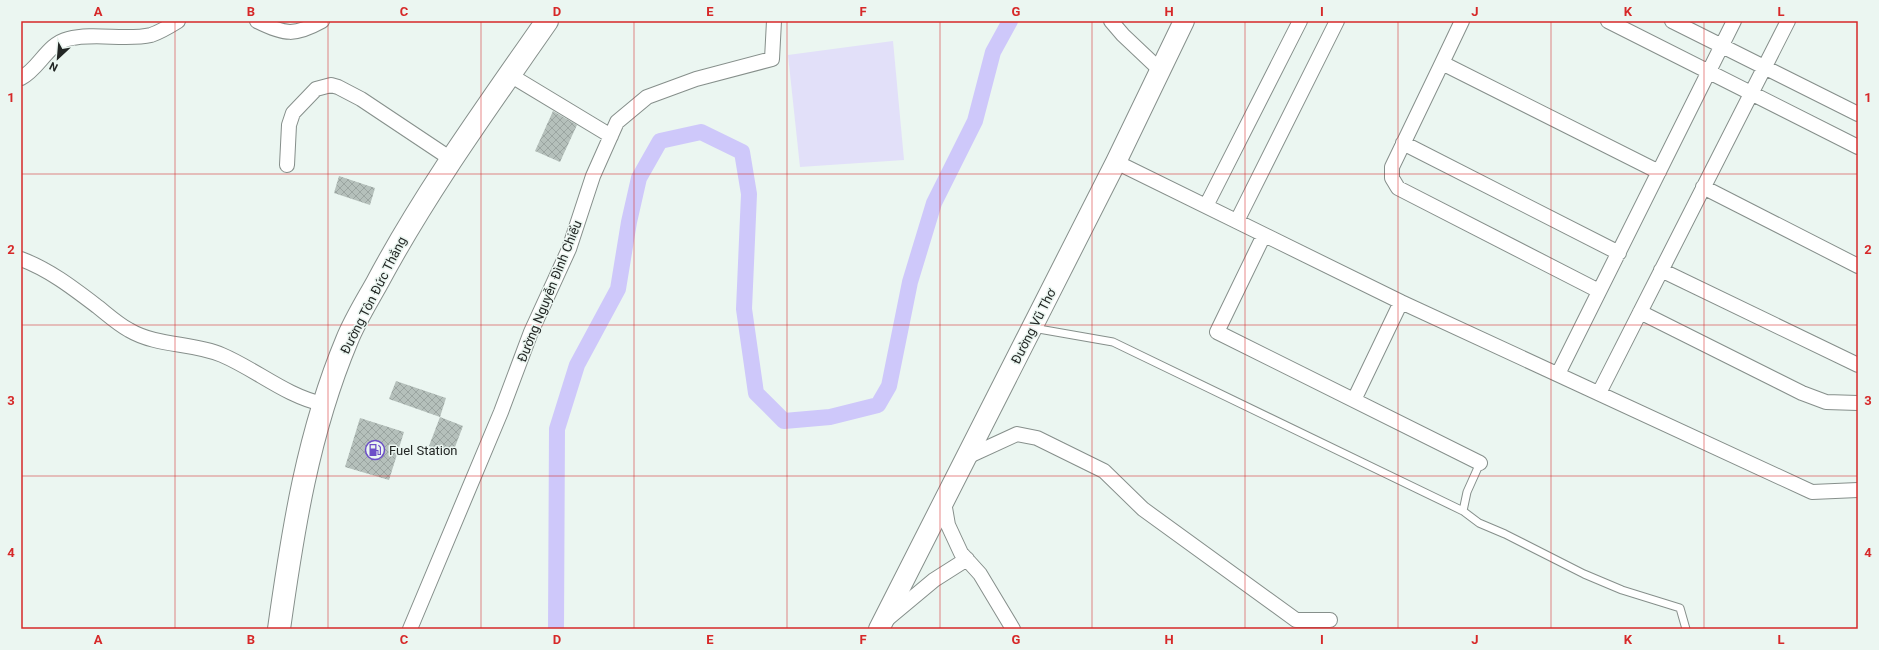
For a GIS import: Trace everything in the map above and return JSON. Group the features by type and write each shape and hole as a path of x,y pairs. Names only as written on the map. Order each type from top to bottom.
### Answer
{"highway":[{"name":"Đường Tôn Đức Thắng","path":"279,629 293,532 309,453 323,404 348,338 395,249 451,159 547,21"}],"main road":[{"name":"Đường Vũ Thơ","path":"881,626 1116,162 1184,21"}],"street":[{"path":"21,78 26,75 40,59 58,44 67,39 90,35 134,37 151,35 178,21"},
{"path":"257,21 285,32 297,33 322,21"},
{"name":"Đường Nguyễn Đình Chiểu","path":"410,629 501,412 531,332 569,249 593,176 617,122 647,97 696,79 772,58 774,21"},
{"path":"1111,21 1123,35 1160,70"},
{"path":"1206,206 1300,21"},
{"path":"1237,222 1337,21"},
{"path":"1462,21 1392,167 1392,178 1398,188 1599,291"},
{"path":"1608,21 1858,147"},
{"path":"1672,21 1858,114"},
{"path":"1558,374 1710,72 1734,21"},
{"path":"1599,393 1788,21"},
{"path":"1442,64 1659,172"},
{"path":"510,75 611,136"},
{"path":"287,165 289,125 293,113 316,88 331,85 361,99 451,159"},
{"path":"1403,144 1619,253"},
{"path":"1116,162 1401,302 1812,492 1858,490"},
{"path":"1703,187 1858,266"},
{"path":"1264,235 1217,332 1480,462"},
{"path":"21,259 39,266 56,276 130,331 154,340 185,344 222,355 307,400 323,404"},
{"path":"1662,270 1858,365"},
{"path":"1354,400 1401,302"},
{"path":"1640,312 1802,393 1826,402 1858,403"},
{"path":"967,457 1017,434 1037,438 1104,471 1143,509 1296,620 1330,620"},
{"path":"944,502 948,525 961,553 980,574 1013,629"},
{"path":"881,626 934,580 967,560"}],"lane":[{"path":"1032,328 1113,342 1463,510 1479,523 1505,534 1584,574 1622,590 1680,608 1686,629"},
{"path":"1463,510 1467,492 1480,462"}],"shaded area":[{"path":"893,41 904,160 800,167 788,55"}],"building":[{"path":"553,111 577,125 560,162 535,151"},
{"path":"339,176 375,188 370,205 334,193"},
{"path":"396,381 446,398 440,417 389,399"},
{"path":"440,417 463,426 452,455 429,446"},
{"name":"Fuel Station","path":"360,418 404,432 389,480 345,467"}],"waterway":[{"path":"556,629 557,429 577,365 618,289 629,222 639,178 660,141 701,132 742,152 749,194 744,309 756,393 784,421 830,417 878,405 889,386 910,282 934,203 975,121 993,52 1010,21"}],"place":[{"name":"Fuel Station","path":"375,450"}]}
